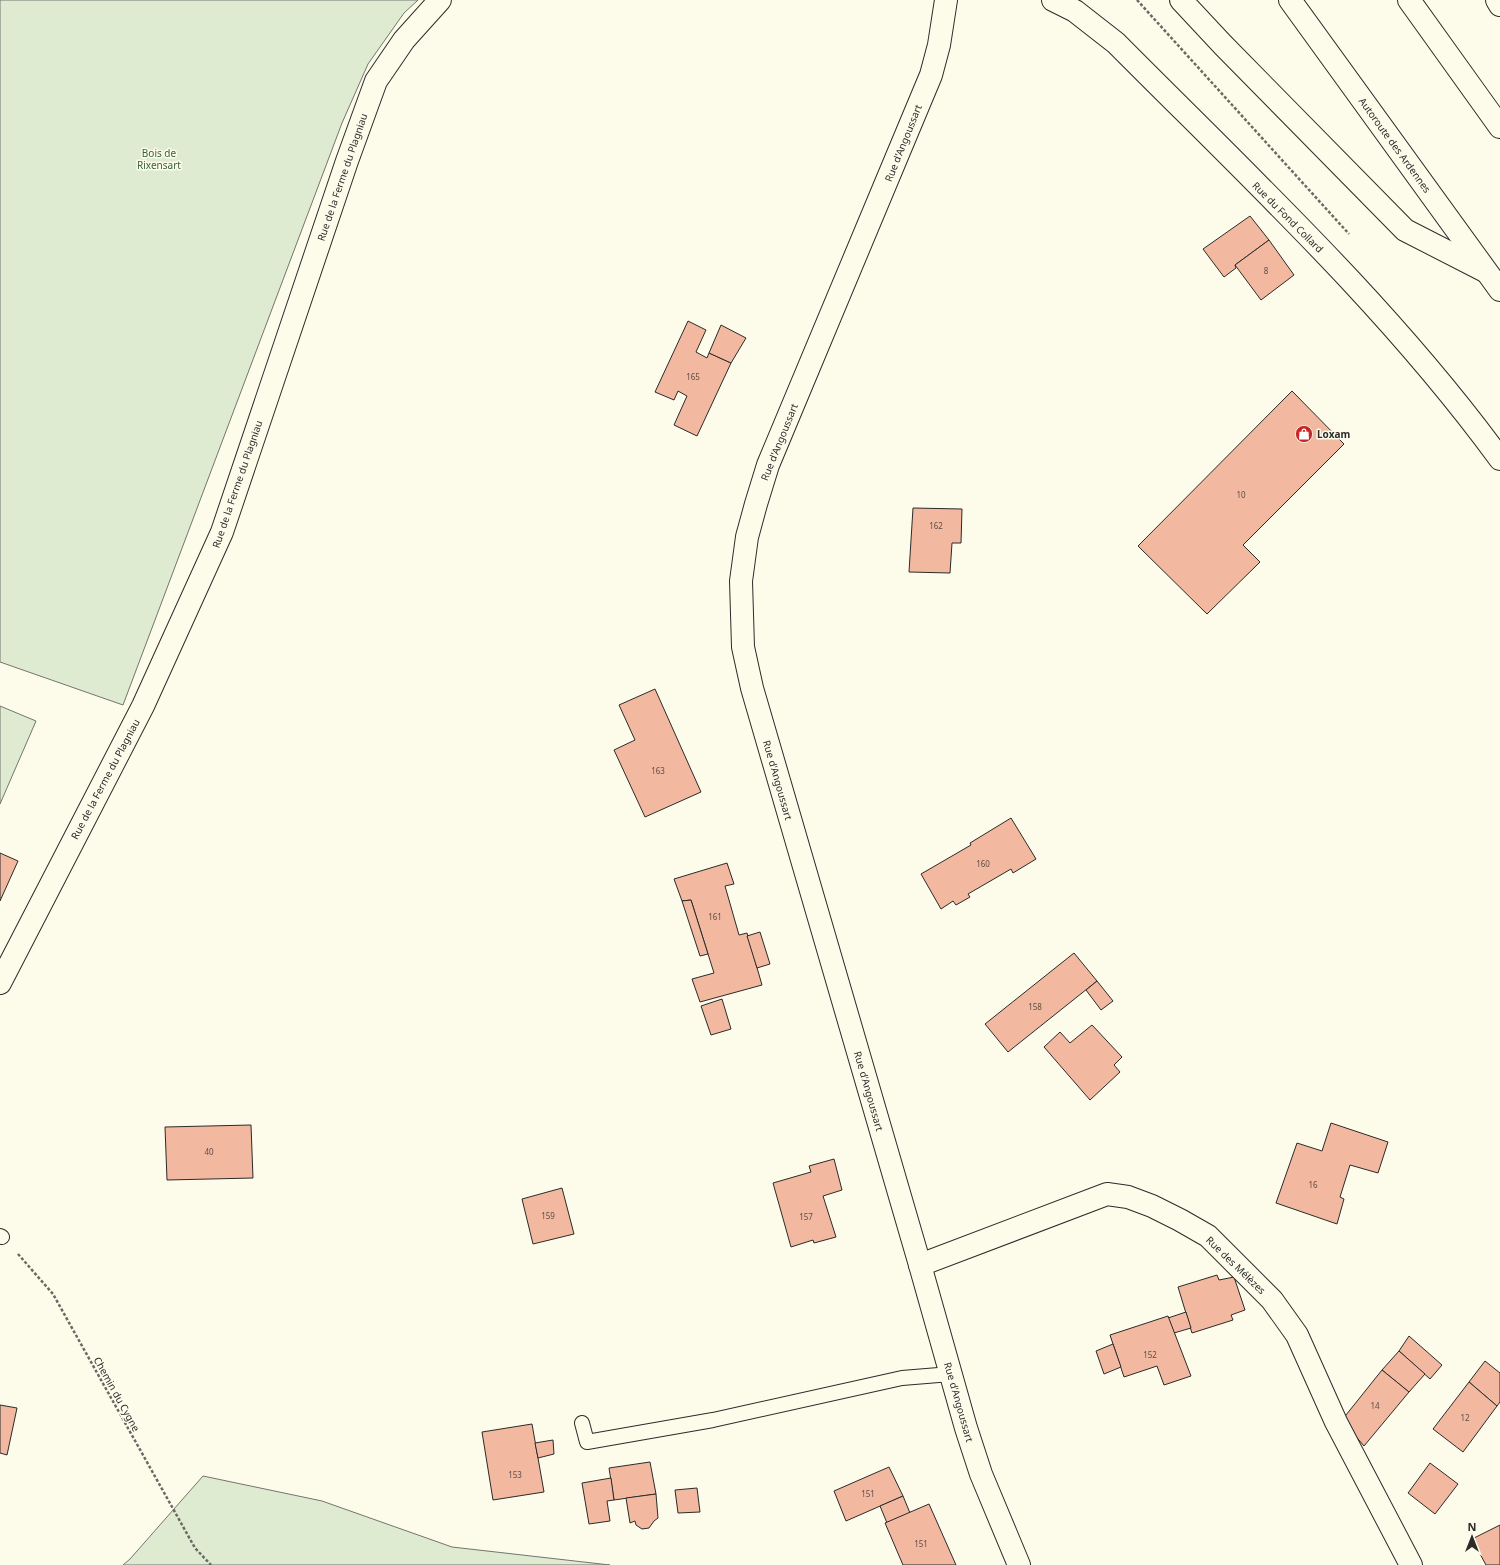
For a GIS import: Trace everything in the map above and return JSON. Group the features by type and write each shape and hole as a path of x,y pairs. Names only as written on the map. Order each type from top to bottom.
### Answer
{"main road":[{"name":"Rue de la Ferme du Plagniau","path":"0,983 143,706 222,532 344,169 376,81 404,40 440,0"},
{"name":"Rue d'Angoussart","path":"946,0 939,45 931,75 768,465 747,537 741,581 743,647 752,688 966,1428 981,1474 1019,1565"},
{"name":"Rue du Fond Collard","path":"1053,0 1075,11 1116,43 1361,292 1434,374 1500,459"},
{"path":"1181,0 1223,45 1405,230 1485,271"},
{"name":"Autoroute des Ardennes","path":"1290,0 1500,290"},
{"path":"1409,0 1500,127"},
{"path":"1497,0 1500,5"},
{"name":"Rue des Mélèzes","path":"920,1265 1107,1194 1128,1197 1152,1206 1208,1236 1272,1300 1296,1335 1336,1422 1411,1565"}],"lane":[{"path":"582,1423 587,1442 712,1420 902,1378 951,1374"}],"path":[{"name":"Chemin du Cygne","path":"1,1237 53,1294 195,1548 211,1565"}],"green space":[{"name":"Bois de Rixensart","path":"0,0 418,0 404,13 368,64 342,123 123,705 0,662"},
{"path":"0,706 36,721 0,804"},
{"path":"203,1476 322,1501 452,1547 610,1565 123,1565"}],"building":[{"path":"1250,216 1269,240 1235,265 1236,268 1224,277 1203,249"},
{"path":"1269,240 1294,275 1261,300 1235,265"},
{"path":"688,321 706,330 696,352 707,358 709,353 731,363 697,436 674,425 687,396 678,391 674,400 655,392"},
{"path":"721,325 746,338 731,363 709,353"},
{"path":"1292,391 1344,444 1243,545 1260,562 1207,614 1138,546"},
{"path":"913,508 962,509 961,543 952,543 950,573 909,572"},
{"path":"655,689 701,792 645,817 614,750 635,740 619,705"},
{"path":"1011,818 1036,859 1013,873 1011,869 968,894 970,897 956,905 953,901 941,909 921,874 971,845 970,843"},
{"path":"0,853 18,861 0,901"},
{"path":"727,863 734,884 725,886 739,935 747,933 762,985 700,1002 692,979 714,973 691,900 682,901 674,879"},
{"path":"691,900 708,954 700,956 682,901"},
{"path":"760,932 770,964 757,968 747,936"},
{"path":"1074,953 1097,981 1008,1052 985,1024"},
{"path":"1097,981 1113,1001 1101,1010 1086,990"},
{"path":"722,999 731,1029 711,1035 701,1006"},
{"path":"1092,1025 1122,1057 1114,1065 1120,1072 1090,1100 1044,1047 1060,1032 1070,1043"},
{"path":"1331,1123 1388,1142 1378,1173 1350,1165 1340,1197 1344,1199 1337,1224 1276,1203 1297,1143 1322,1151"},
{"path":"251,1125 253,1178 167,1180 165,1127"},
{"path":"834,1159 842,1190 823,1196 836,1237 814,1243 813,1240 791,1247 773,1183 811,1172 809,1166"},
{"path":"562,1188 574,1234 533,1244 522,1199"},
{"path":"1217,1275 1219,1280 1234,1277 1245,1310 1231,1315 1233,1320 1192,1333 1178,1287"},
{"path":"1186,1312 1191,1328 1174,1333 1168,1318"},
{"path":"1168,1316 1191,1376 1164,1385 1157,1366 1124,1377 1110,1335"},
{"path":"1409,1336 1442,1365 1430,1379 1399,1351"},
{"path":"1113,1344 1121,1367 1104,1374 1096,1351"},
{"path":"1399,1351 1425,1374 1409,1392 1382,1370"},
{"path":"1485,1361 1500,1373 1500,1402 1497,1406 1469,1382"},
{"path":"1382,1370 1409,1392 1364,1446 1342,1420"},
{"path":"1469,1382 1497,1406 1463,1452 1433,1429"},
{"path":"0,1405 17,1408 7,1455 0,1453"},
{"path":"532,1424 544,1492 493,1500 482,1432"},
{"path":"553,1440 554,1454 538,1458 535,1443"},
{"path":"650,1462 656,1494 614,1500 609,1468"},
{"path":"1430,1463 1458,1484 1435,1514 1408,1493"},
{"path":"889,1467 903,1496 846,1521 834,1491"},
{"path":"611,1478 614,1500 607,1501 610,1521 589,1524 582,1483"},
{"path":"697,1488 700,1512 678,1513 675,1490"},
{"path":"656,1494 658,1518 649,1528 642,1529 636,1525 635,1521 630,1523 626,1498"},
{"path":"903,1496 910,1513 887,1523 880,1506"},
{"path":"929,1504 956,1565 903,1565 885,1523"},
{"path":"1500,1525 1500,1565 1486,1565 1472,1539"}],"place":[{"name":"Loxam","path":"1304,434"}]}
